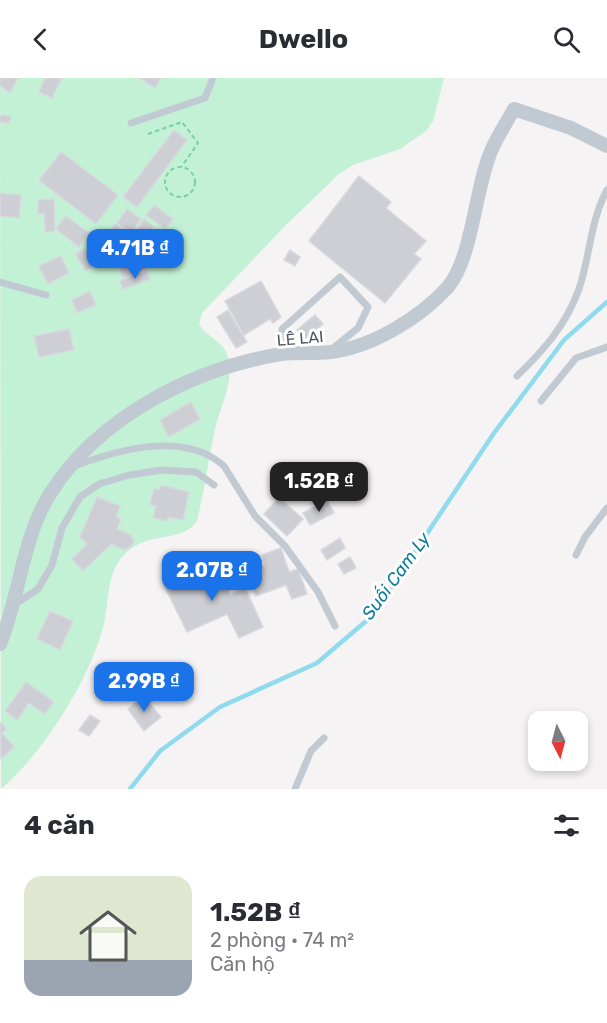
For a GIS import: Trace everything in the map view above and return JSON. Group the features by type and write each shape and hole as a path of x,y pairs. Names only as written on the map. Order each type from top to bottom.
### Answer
{"street":[{"name":"LÊ LAI","path":"0,644 14,604 31,536 48,495 67,469 102,434 136,410 172,390 218,371 281,354 349,349 387,332 421,311 449,285 463,256 491,149 514,109 571,128 607,146"}],"lane":[{"path":"131,123 205,98 213,78"},
{"path":"517,376 555,336 567,316 579,288 596,218 607,190"},
{"path":"281,354 282,329 340,277 368,307 358,328 330,352"},
{"path":"0,282 46,295"},
{"path":"541,401 576,358 607,347"},
{"path":"67,469 114,451 149,448 190,447 218,460 255,516 285,546 318,592 335,626"},
{"path":"14,604 38,589 51,565 62,528 80,497 99,484 129,475 162,470 196,472 214,486"},
{"path":"576,555 585,537 607,508"},
{"path":"295,789 311,750 324,738"}],"path":[{"path":"148,134 182,122 198,143 182,166 172,169 165,183 168,192 182,197 194,190 196,180 191,171 182,166"}],"green space":[{"path":"0,78 444,78 433,121 426,131 400,149 353,165 339,174 286,225 202,313 199,324 225,349 230,373 216,425 197,521 190,529 181,533 139,544 119,561 112,576 103,628 87,671 48,736 33,756 1,789"}],"building":[{"path":"0,78 18,78 10,93 0,86"},
{"path":"45,78 62,78 52,98 39,92"},
{"path":"139,78 161,78 155,88"},
{"path":"0,115 11,116 9,123 0,122"},
{"path":"174,130 187,140 137,207 123,197"},
{"path":"61,152 118,195 96,224 39,180"},
{"path":"359,176 391,202 386,208 426,241 414,254 421,259 385,303 309,241"},
{"path":"0,193 21,195 19,218 0,216"},
{"path":"54,199 55,231 45,232 44,213 38,214 38,200"},
{"path":"154,205 173,219 165,229 146,215"},
{"path":"127,209 141,219 131,233 117,223"},
{"path":"66,216 89,233 79,247 56,229"},
{"path":"144,219 154,227 143,243 132,237"},
{"path":"115,224 128,234 119,248 125,251 114,266 95,253"},
{"path":"85,248 95,265 86,271 75,254"},
{"path":"290,250 300,257 295,266 284,260"},
{"path":"140,254 147,269 123,278 118,263"},
{"path":"61,256 69,273 48,284 39,266"},
{"path":"147,270 150,279 123,289 120,281"},
{"path":"261,281 281,317 273,323 270,319 244,335 225,301"},
{"path":"90,291 96,305 77,313 72,300"},
{"path":"228,310 247,342 236,348 217,317"},
{"path":"315,315 323,324 304,340 297,330"},
{"path":"69,329 74,350 39,357 34,336"},
{"path":"191,402 200,419 169,437 160,420"},
{"path":"310,469 319,491 299,498 292,476"},
{"path":"161,485 189,492 183,520 168,517 168,521 153,518 156,506 150,505 154,489 159,490"},
{"path":"97,497 120,506 116,517 121,519 117,529 131,535 134,541 131,547 124,550 111,544 83,571 72,559 87,544 80,537"},
{"path":"279,498 303,519 287,536 264,514"},
{"path":"327,500 334,513 310,525 303,513"},
{"path":"340,538 345,548 327,560 321,550"},
{"path":"281,548 289,572 298,569 307,594 292,599 286,585 256,596 247,572 265,565 262,555"},
{"path":"350,557 356,568 344,574 338,564"},
{"path":"216,562 230,595 245,588 263,627 239,638 227,614 187,632 165,587"},
{"path":"50,611 73,621 60,650 37,639"},
{"path":"26,682 54,702 45,714 29,703 17,720 5,711"},
{"path":"143,696 161,717 144,731 128,709"},
{"path":"90,715 100,721 89,736 79,730"},
{"path":"0,722 7,729 2,733 14,747 1,759"}],"waterway":[{"name":"Suối Cam Ly","path":"130,789 160,751 220,707 317,663 372,616 494,433 564,340 607,302"}]}
